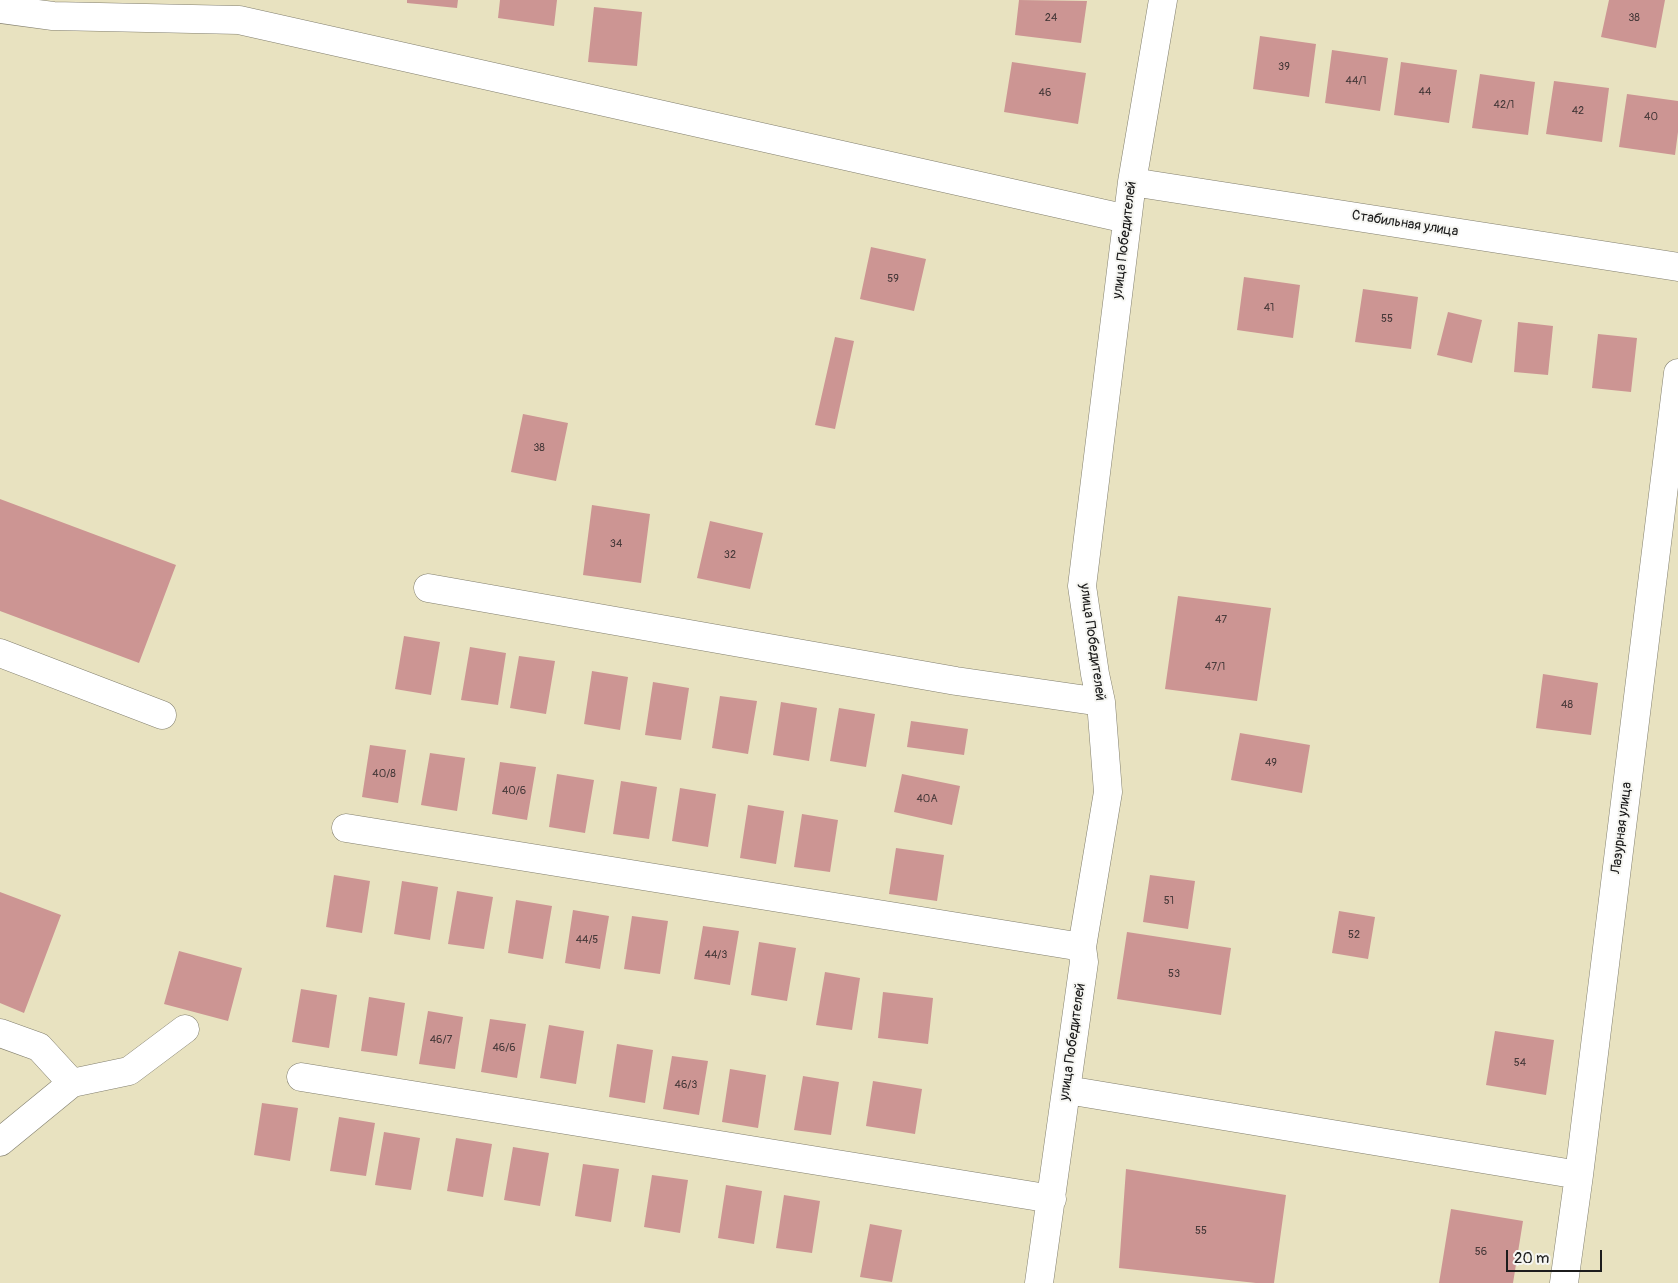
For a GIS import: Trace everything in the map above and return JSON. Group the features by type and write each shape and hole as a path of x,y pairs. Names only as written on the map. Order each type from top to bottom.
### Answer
{"street":[{"name":"улица Победителей","path":"1039,1283 1084,962 1082,947 1108,792 1101,702 1082,586 1132,182 1163,0"},
{"path":"0,8 53,16 239,20 1127,219"},
{"name":"Стабильная улица","path":"1132,182 1678,267"},
{"name":"Лазурная улица","path":"1564,1283 1678,373"},
{"path":"428,588 947,679 1101,702"},
{"path":"0,654 162,715"},
{"path":"346,828 1082,947"},
{"path":"0,1142 72,1083 129,1071 185,1029"},
{"path":"0,1033 39,1047 72,1083"},
{"path":"301,1077 1052,1199"},
{"path":"1067,1090 1579,1175"}],"building":[{"path":"407,0 458,0 457,8 407,3"},
{"path":"500,0 557,0 554,26 498,18"},
{"path":"1019,0 1087,1 1081,43 1015,35"},
{"path":"1609,0 1665,0 1656,48 1601,37"},
{"path":"594,7 642,12 637,66 588,62"},
{"path":"1260,36 1316,44 1309,97 1253,89"},
{"path":"1332,50 1388,58 1380,111 1325,103"},
{"path":"1012,62 1086,73 1078,124 1004,112"},
{"path":"1401,62 1457,70 1449,123 1394,115"},
{"path":"1480,74 1535,82 1528,135 1472,128"},
{"path":"1554,81 1609,88 1602,142 1546,134"},
{"path":"1627,94 1678,101 1678,132 1675,155 1619,147"},
{"path":"871,247 926,259 914,311 860,299"},
{"path":"1244,277 1300,285 1293,338 1237,330"},
{"path":"1363,289 1418,297 1411,349 1355,342"},
{"path":"1448,312 1482,320 1472,363 1437,355"},
{"path":"1518,322 1553,326 1548,375 1514,372"},
{"path":"1598,334 1637,338 1631,392 1592,388"},
{"path":"835,337 854,341 835,429 815,425"},
{"path":"523,414 568,423 556,481 511,472"},
{"path":"0,499 176,565 139,663 0,611"},
{"path":"592,505 650,514 641,583 583,575"},
{"path":"710,521 763,533 750,589 697,578"},
{"path":"1178,596 1271,608 1257,701 1165,689"},
{"path":"404,636 440,642 431,695 395,689"},
{"path":"470,647 506,653 498,705 461,700"},
{"path":"519,656 555,661 546,714 510,708"},
{"path":"592,671 628,677 620,730 584,724"},
{"path":"1543,674 1598,683 1591,735 1536,728"},
{"path":"653,682 689,688 681,740 645,735"},
{"path":"720,696 757,701 748,754 712,748"},
{"path":"781,702 817,708 809,761 773,755"},
{"path":"839,708 875,714 866,767 830,761"},
{"path":"911,721 968,729 964,755 907,747"},
{"path":"1240,733 1310,745 1302,793 1231,780"},
{"path":"370,745 406,750 398,803 362,797"},
{"path":"430,753 465,758 457,811 421,805"},
{"path":"500,762 536,767 527,820 492,814"},
{"path":"557,774 594,780 585,833 549,827"},
{"path":"902,774 960,786 952,825 894,812"},
{"path":"621,781 657,787 649,839 613,834"},
{"path":"680,788 716,794 708,847 672,841"},
{"path":"748,805 784,811 776,864 740,858"},
{"path":"802,814 838,820 830,872 794,867"},
{"path":"896,848 944,855 937,901 889,894"},
{"path":"334,875 370,881 362,933 326,927"},
{"path":"1150,875 1195,881 1188,929 1143,922"},
{"path":"402,881 438,887 430,940 394,934"},
{"path":"457,891 493,897 484,949 448,944"},
{"path":"0,892 61,915 24,1013 0,1003"},
{"path":"516,900 552,906 543,959 508,953"},
{"path":"573,910 609,916 600,969 565,963"},
{"path":"1339,911 1375,917 1368,959 1332,953"},
{"path":"632,916 668,921 660,974 624,969"},
{"path":"703,926 739,931 730,985 694,979"},
{"path":"1127,932 1231,948 1221,1015 1117,999"},
{"path":"759,942 796,948 787,1001 751,995"},
{"path":"179,951 242,968 228,1021 164,1004"},
{"path":"825,972 860,978 852,1030 816,1025"},
{"path":"301,989 337,995 329,1048 292,1042"},
{"path":"883,992 933,998 928,1044 878,1038"},
{"path":"369,997 405,1003 397,1056 361,1051"},
{"path":"428,1011 463,1017 455,1069 419,1064"},
{"path":"490,1019 526,1024 517,1078 481,1072"},
{"path":"549,1025 584,1031 576,1084 540,1078"},
{"path":"1495,1031 1554,1040 1546,1095 1486,1085"},
{"path":"617,1044 653,1050 645,1103 609,1097"},
{"path":"672,1056 708,1061 699,1115 663,1109"},
{"path":"730,1069 766,1075 758,1128 722,1122"},
{"path":"803,1076 839,1082 831,1135 794,1130"},
{"path":"873,1081 922,1089 915,1134 866,1126"},
{"path":"262,1103 298,1108 290,1161 254,1155"},
{"path":"339,1117 375,1123 366,1176 330,1171"},
{"path":"384,1132 420,1138 411,1190 375,1185"},
{"path":"456,1138 492,1144 483,1197 447,1191"},
{"path":"513,1147 549,1153 540,1206 504,1200"},
{"path":"583,1164 619,1169 611,1222 575,1216"},
{"path":"1126,1169 1286,1195 1274,1283 1256,1283 1119,1268"},
{"path":"652,1175 688,1180 680,1233 644,1227"},
{"path":"726,1185 762,1191 754,1244 718,1238"},
{"path":"784,1195 820,1201 812,1253 776,1248"},
{"path":"1451,1209 1523,1221 1513,1283 1439,1283"},
{"path":"870,1224 902,1230 892,1282 860,1277"}]}
